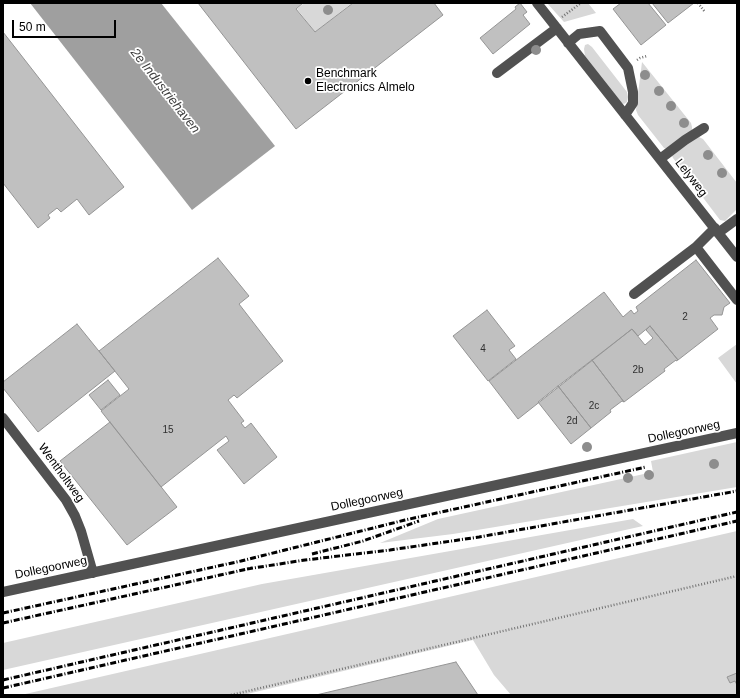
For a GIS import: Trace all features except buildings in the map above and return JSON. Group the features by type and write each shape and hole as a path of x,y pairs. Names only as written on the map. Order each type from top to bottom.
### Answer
{"street":[{"name":"Lelyweg","path":"537,3 737,258"},
{"path":"497,73 555,26"},
{"path":"568,43 579,34 600,31 628,68 633,92 632,103 625,114"},
{"path":"660,159 704,128"},
{"path":"634,294 717,231 737,219"},
{"path":"696,247 737,300"},
{"name":"Wentholtweg","path":"3,418 66,500 81,531 92,573"},
{"name":"Dollegoorweg","path":"3,592 737,434"}],"path":[{"path":"555,26 581,3"},
{"path":"698,3 705,12"},
{"path":"230,695 737,576"}],"shaded area":[{"path":"304,3 352,3 315,32 297,9"},
{"path":"547,3 588,3 596,13 564,22"},
{"path":"588,44 592,47 627,92 627,102 624,104 585,56 585,45"},
{"path":"642,62 691,123 692,130 667,149 664,148 638,115 636,110"},
{"path":"699,137 703,139 737,183 737,209 725,221 720,220 672,156 695,138"},
{"path":"737,344 737,384 718,358"},
{"path":"737,442 737,487 453,534 380,543 438,519 653,472 651,461"},
{"path":"633,519 643,526 3,670 3,643 262,584"},
{"path":"737,531 737,695 511,695 494,675 473,640 243,695 21,695"}],"water":[{"name":"2e Industriehaven","path":"30,3 161,3 275,146 192,210"}],"railway":[{"path":"3,613 241,561 405,520 646,467"},
{"path":"247,569 479,537 737,491"},
{"path":"3,680 737,512"},
{"path":"312,554 363,541 419,521"},
{"path":"3,688 737,521"},
{"path":"3,623 252,568"}],"place":[{"name":"Benchmark Electronics Almelo","path":"308,81"}]}
